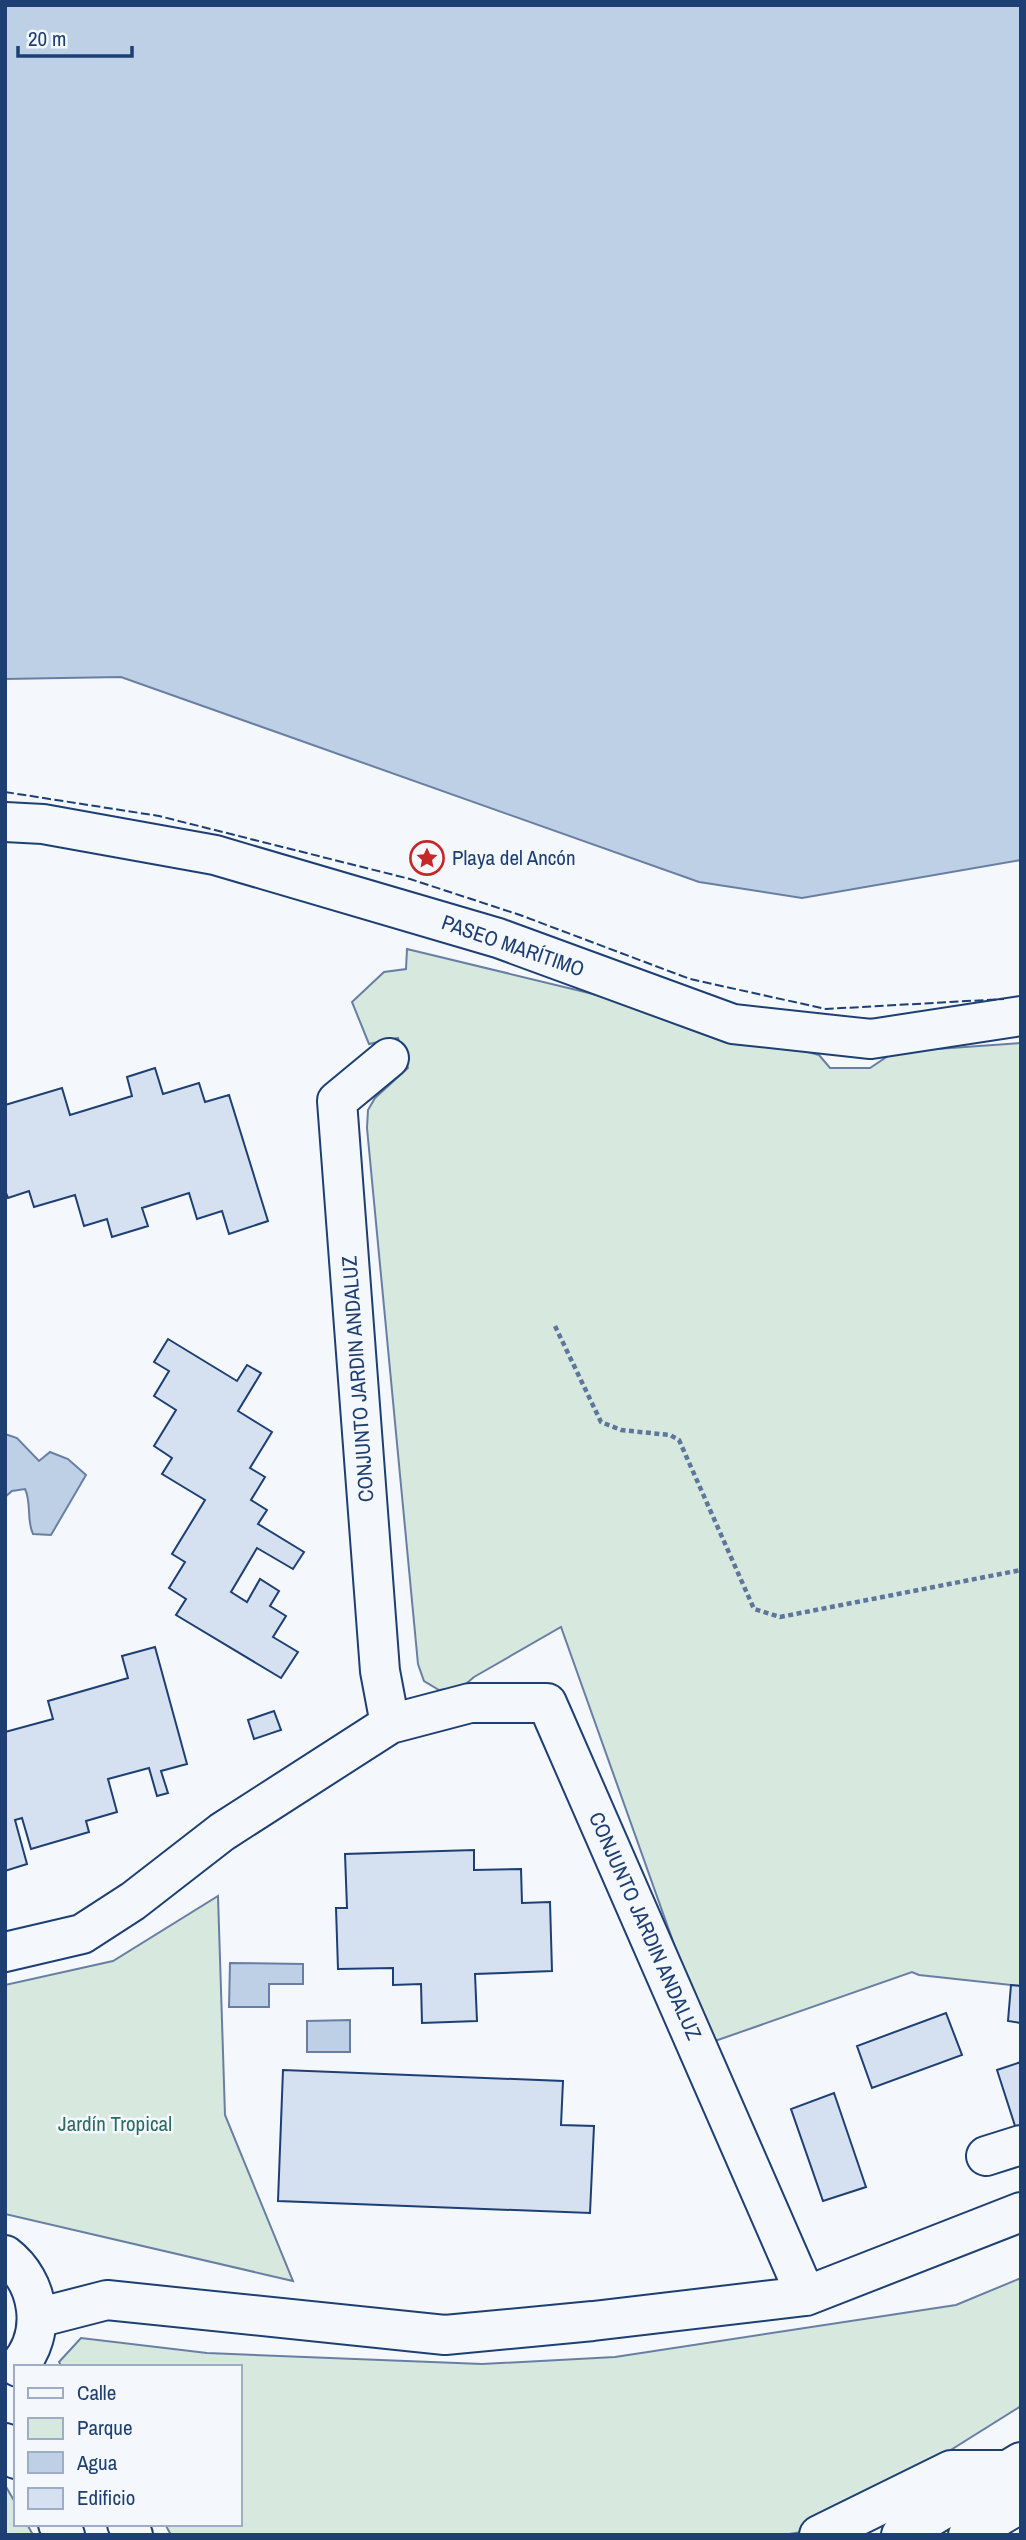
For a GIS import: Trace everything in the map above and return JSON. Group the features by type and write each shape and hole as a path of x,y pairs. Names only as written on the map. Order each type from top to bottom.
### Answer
{"street":[{"name":"PASEO MARÍTIMO","path":"5,822 43,824 215,855 498,938 733,1024 871,1039 1021,1016"},
{"name":"CONJUNTO JARDIN ANDALUZ","path":"389,1058 337,1101 380,1671 390,1724"},
{"name":"CONJUNTO JARDIN ANDALUZ","path":"5,1952 82,1934 133,1900 222,1832 390,1724 470,1703 547,1703 806,2296"},
{"path":"37,2318 107,2300 444,2335 593,2321 806,2296 1021,2211"},
{"path":"5,2255 24,2273 34,2295 37,2318 33,2342 19,2365"},
{"path":"819,2535 951,2470 1016,2478"},
{"path":"901,2535 1016,2478"},
{"path":"968,2535 1016,2478"}],"path":[{"path":"555,1326 601,1422 621,1430 670,1435 679,1440 754,1609 780,1617 1021,1570"}],"green space":[{"path":"407,949 589,993 819,1055 830,1068 870,1068 894,1052 1021,1043 1021,1986 912,1972 715,2041 690,1989 561,1627 474,1677 461,1688 439,1690 424,1681 418,1664 367,1128 368,1110 375,1098 408,1068 398,1038 369,1044 352,1002 384,972 406,969"},
{"name":"Jardín Tropical","path":"218,1896 225,2115 293,2281 5,2214 5,1985 113,1961"},
{"path":"1021,2278 1021,2406 826,2528 783,2535 171,2535 166,2526 242,2526 242,2365 61,2365 59,2362 81,2338 207,2353 482,2364 615,2357 956,2305"},
{"path":"5,2485 14,2501 14,2526 28,2526 33,2535 5,2535"}],"water":[{"path":"5,5 1021,5 1021,860 802,898 699,882 121,677 5,679"},
{"path":"5,1434 17,1438 39,1461 50,1452 68,1459 86,1475 51,1535 33,1534 25,1489 12,1491 5,1497"},
{"path":"230,1963 303,1964 303,1984 269,1984 269,2007 229,2007"},
{"path":"350,2020 350,2052 307,2052 307,2021"}],"building":[{"path":"155,1068 163,1094 199,1083 205,1102 229,1095 268,1221 229,1234 222,1211 197,1219 189,1193 142,1208 148,1226 112,1237 107,1219 84,1226 75,1195 34,1207 29,1191 8,1198 5,1190 5,1105 62,1088 70,1115 132,1096 127,1077"},
{"path":"168,1339 237,1381 247,1365 261,1373 238,1411 272,1432 250,1468 265,1477 251,1500 267,1510 258,1524 304,1552 293,1569 257,1548 231,1592 247,1602 260,1579 279,1591 270,1606 286,1616 273,1637 298,1652 281,1678 176,1615 186,1599 169,1588 185,1562 172,1554 205,1500 162,1474 172,1458 154,1446 176,1410 154,1396 169,1371 154,1362"},
{"path":"155,1647 187,1764 161,1771 168,1793 157,1796 149,1768 108,1779 117,1812 86,1821 89,1832 31,1849 22,1818 15,1820 27,1864 5,1871 5,1732 53,1719 48,1701 128,1678 122,1656"},
{"path":"274,1711 281,1730 254,1739 248,1720"},
{"path":"474,1850 474,1870 521,1869 522,1903 550,1902 552,1971 475,1974 477,2021 422,2023 421,1984 393,1985 393,1968 338,1969 336,1908 347,1908 345,1854"},
{"path":"1011,1985 1021,1986 1021,2023 1008,2021"},
{"path":"946,2013 962,2055 872,2088 857,2046"},
{"path":"1021,2062 1021,2131 1017,2132 997,2070"},
{"path":"283,2070 563,2081 561,2125 594,2126 590,2213 278,2201"},
{"path":"834,2093 866,2187 823,2201 791,2109"}],"fence":[{"path":"5,792 159,816 410,879 520,915 690,979 826,1009 1004,999"}],"place":[{"name":"Playa del Ancón","path":"427,858"}]}
